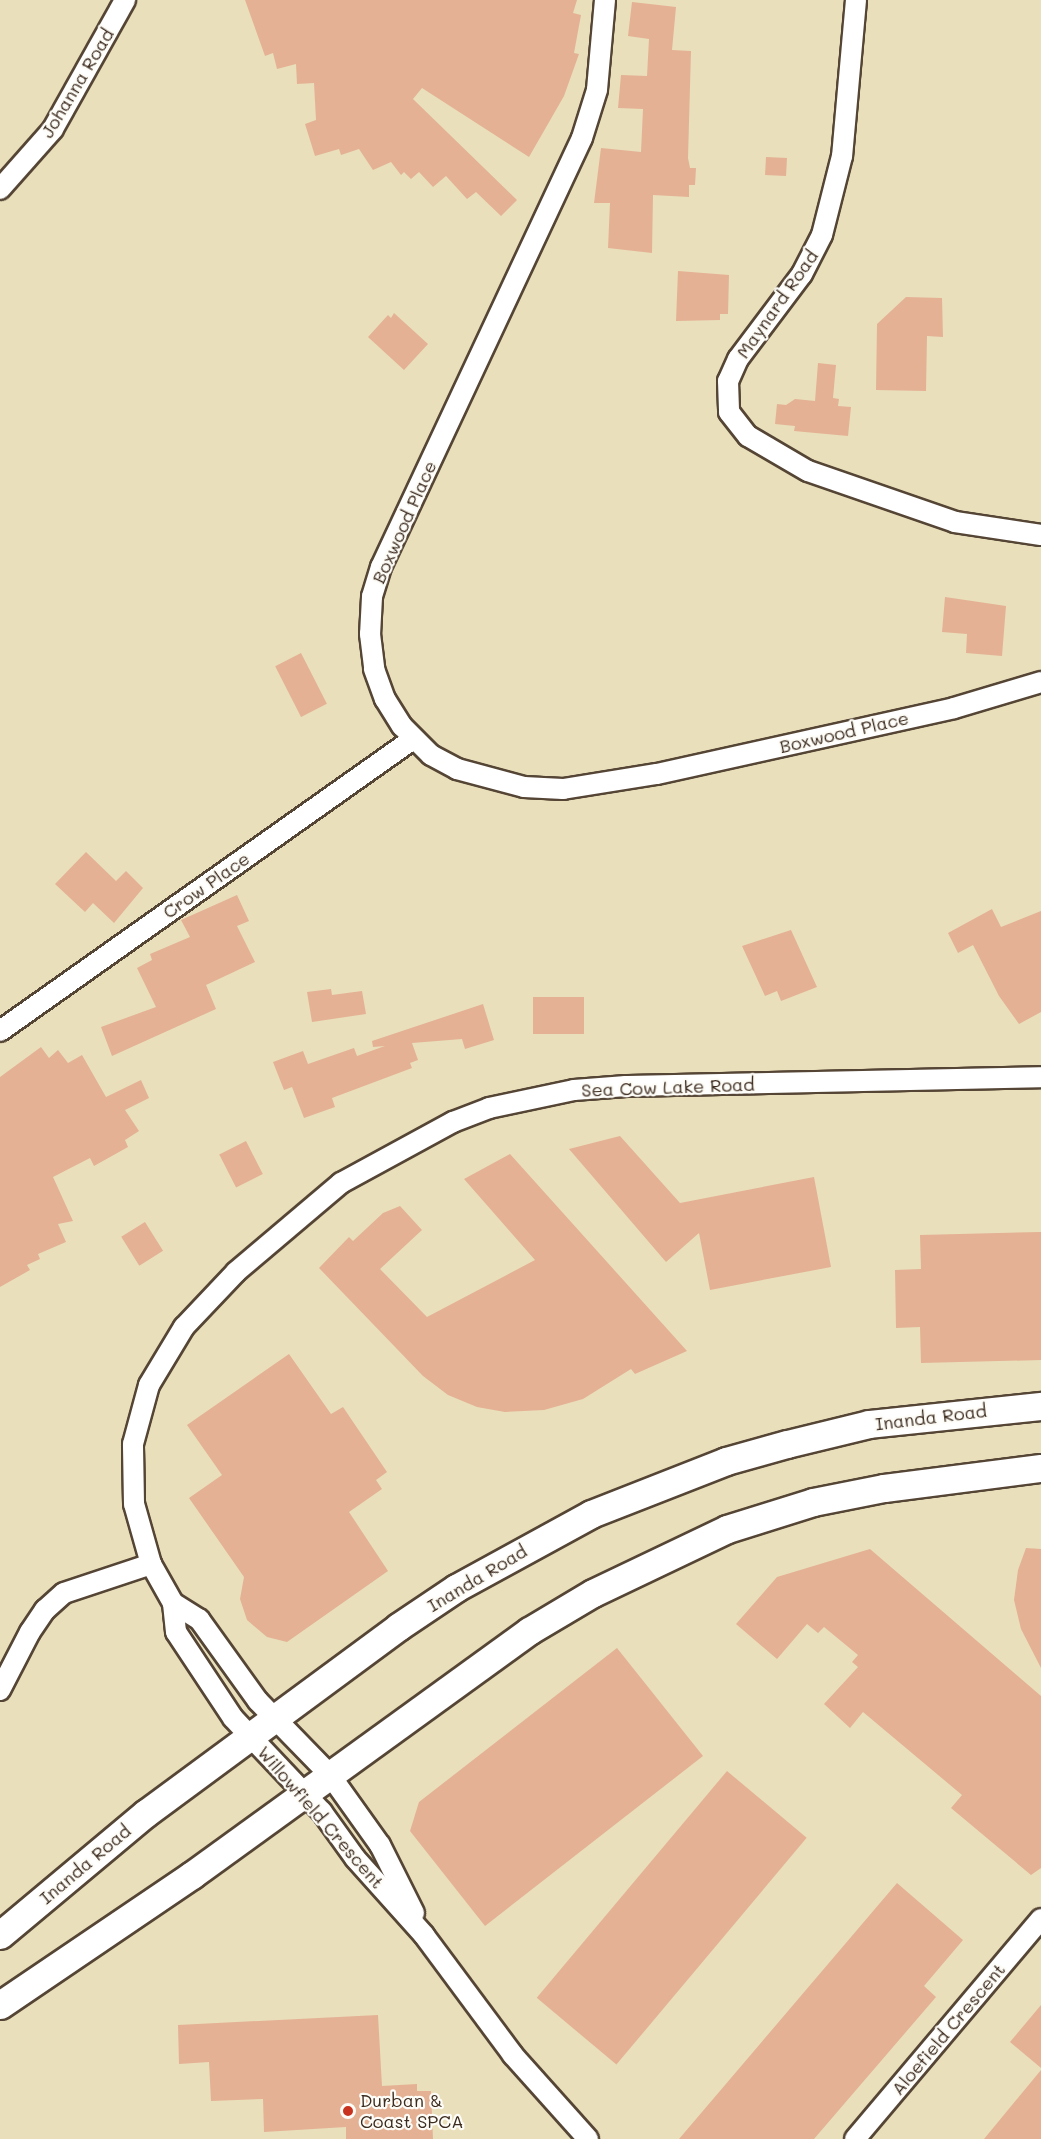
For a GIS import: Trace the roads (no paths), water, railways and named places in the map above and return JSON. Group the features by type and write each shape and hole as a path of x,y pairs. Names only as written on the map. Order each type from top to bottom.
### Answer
{"main road":[{"name":"Inanda Road","path":"0,1935 146,1813 456,1588 591,1514 726,1461 797,1441 869,1424 1041,1406"},
{"path":"0,2005 330,1775 529,1631 593,1593 727,1529 813,1502 874,1490 1041,1468"}],"street":[{"name":"Johanna Road","path":"0,189 53,129 125,0"},
{"name":"Boxwood Place","path":"605,0 597,90 582,138 381,567 372,597 370,634 375,669 385,699 413,739 430,755 484,778 524,787 563,789 657,774 954,708 1041,682"},
{"name":"Maynard Road","path":"856,0 842,156 822,235 802,274 738,358 728,381 729,412 748,436 808,471 955,522 1041,535"},
{"name":"Crow Place","path":"0,1031 413,739"},
{"name":"Sea Cow Lake Road","path":"151,1564 134,1504 133,1444 138,1416 167,1353 184,1327 236,1272 341,1183 393,1153 489,1108 574,1090 626,1086 1041,1077"},
{"name":"Willowfield Crescent","path":"151,1564 173,1604 176,1632 233,1718 252,1736 424,1935 513,2055 588,2139"},
{"path":"0,1690 30,1632 45,1610 64,1593 151,1564"},
{"name":"Willowfield Crescent","path":"173,1604 199,1619 258,1701 330,1775 380,1845 424,1935"},
{"name":"Aloefield Crescent","path":"855,2139 1041,1919"}],"place":[{"name":"Durban & Coast SPCA","path":"348,2111"}]}
